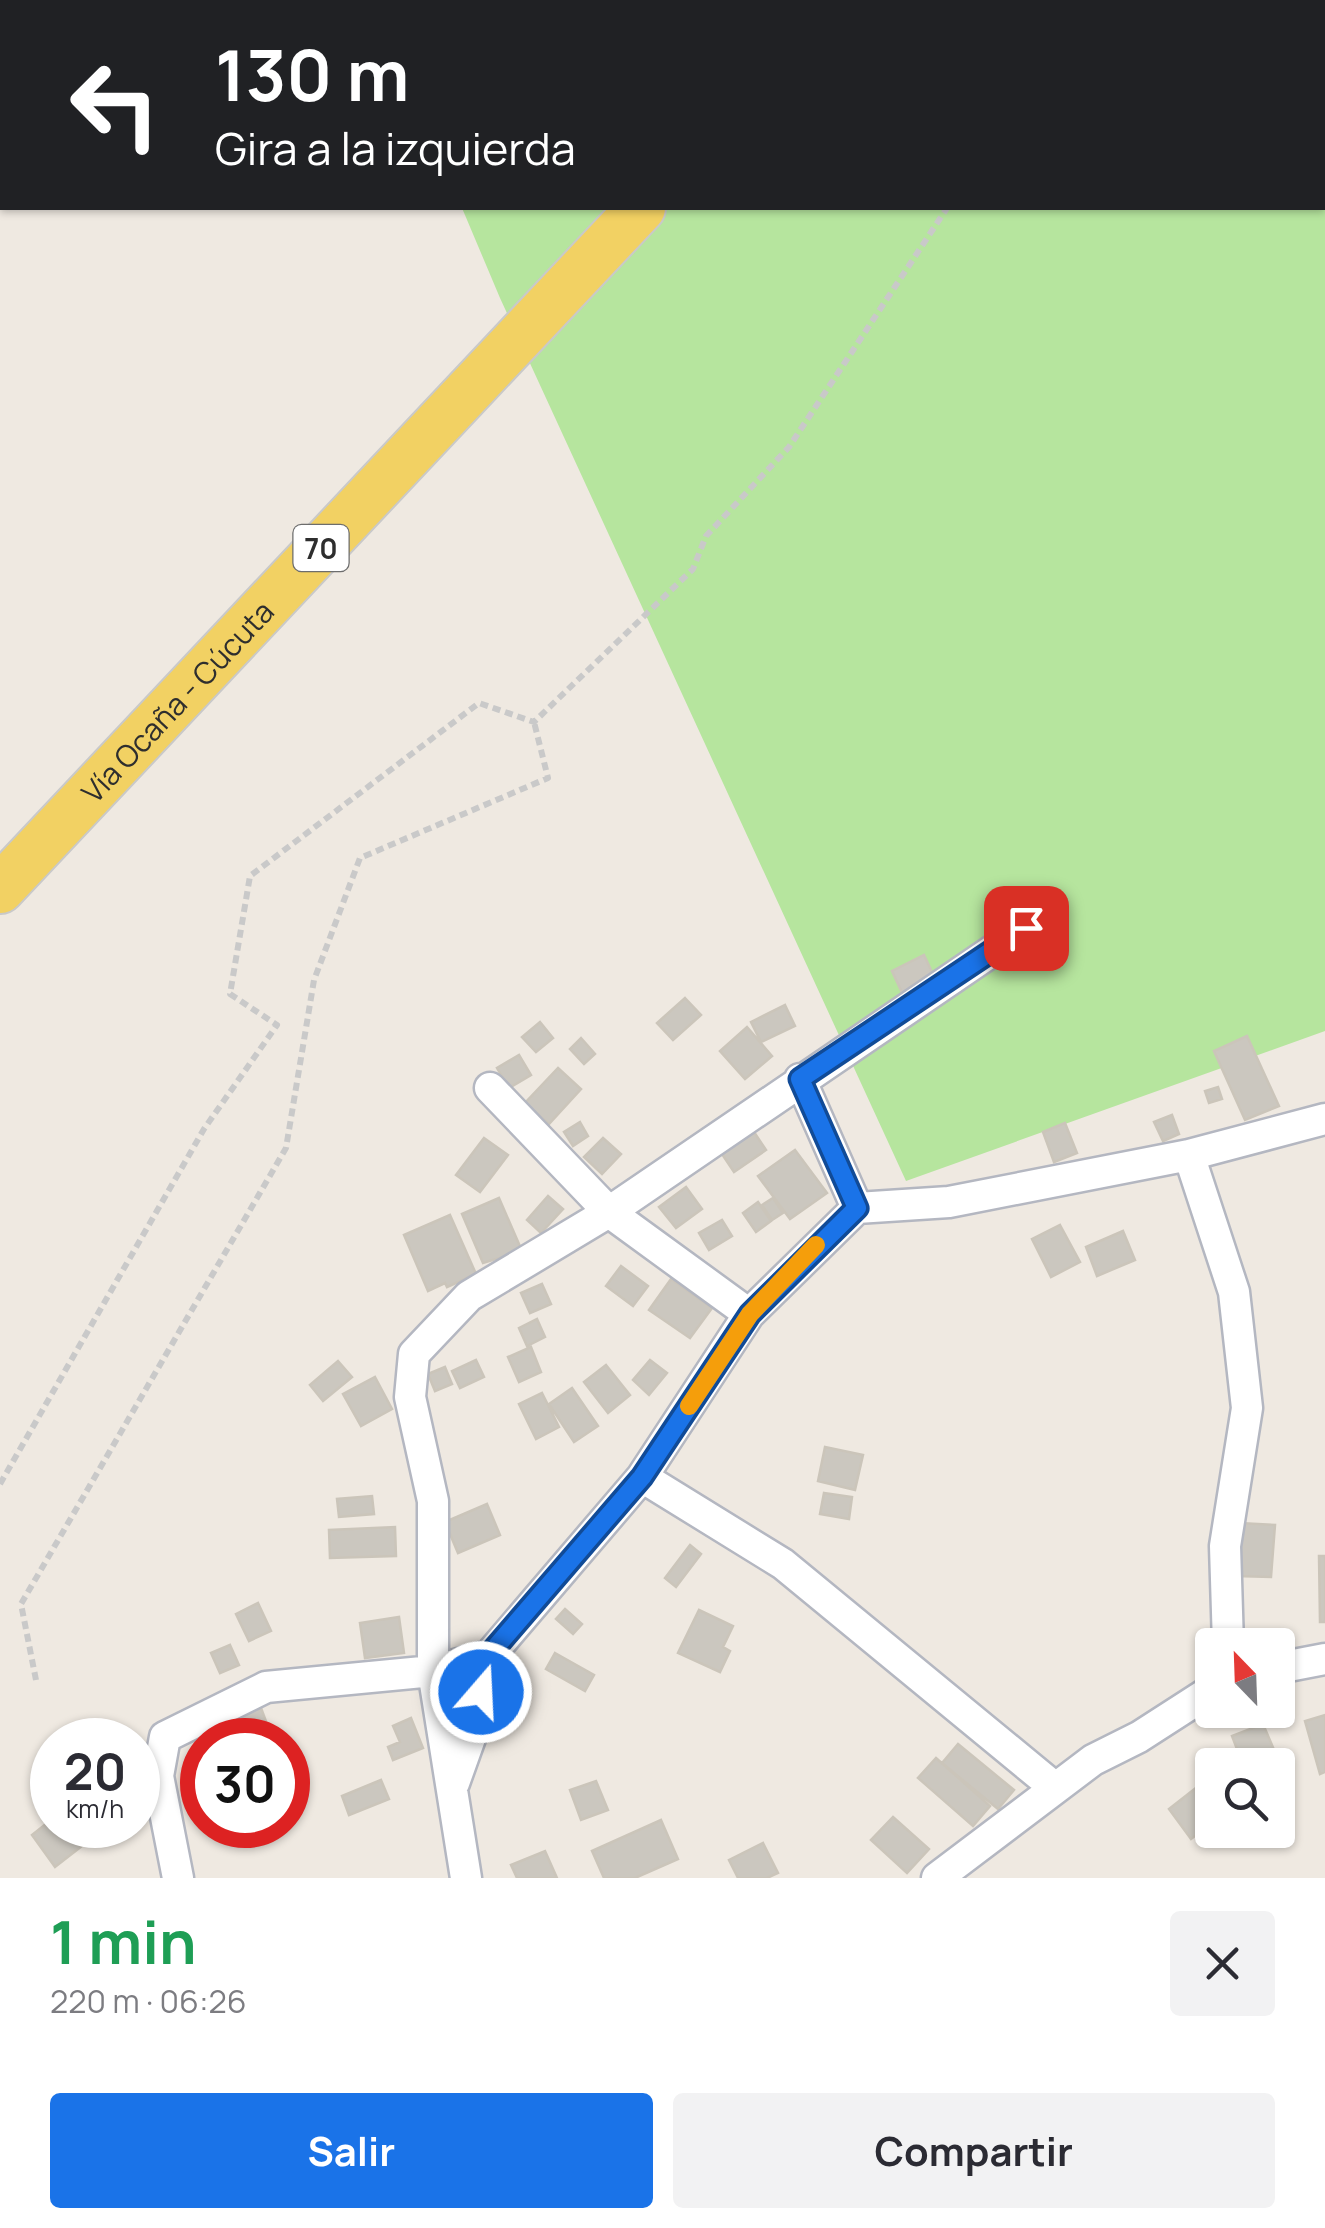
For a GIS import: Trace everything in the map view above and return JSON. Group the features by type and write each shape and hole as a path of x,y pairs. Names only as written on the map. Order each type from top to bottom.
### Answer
{"main road":[{"name":"Vía Ocaña - Cúcuta","path":"0,889 639,210"}],"street":[{"path":"466,1878 433,1671 432,1500 410,1397 414,1354 469,1296 609,1212 1026,928"},
{"path":"800,1079 857,1208"},
{"path":"490,1088 609,1212 750,1314"},
{"path":"453,1785 474,1727 488,1656 642,1477 750,1314 857,1208 949,1202 1189,1155 1325,1120"},
{"path":"1189,1155 1234,1292 1248,1408 1225,1546 1227,1628"},
{"path":"642,1477 783,1564 1054,1787"},
{"path":"178,1878 158,1776 165,1737 266,1687 433,1671 488,1656"},
{"path":"1295,1664 1325,1658"},
{"path":"937,1878 1093,1760 1195,1701"}],"path":[{"path":"534,722 692,569 706,536 789,447 946,210"},
{"path":"0,1484 204,1129 277,1025 230,994 250,876 479,703 534,722"},
{"path":"36,1680 21,1604 286,1148 314,980 360,858 548,778 534,722"}],"green space":[{"path":"463,210 1325,210 1325,1031 906,1181"}],"building":[{"path":"924,955 937,983 905,999 892,971"},
{"path":"685,998 701,1015 673,1040 657,1023"},
{"path":"785,1005 795,1026 761,1042 751,1022"},
{"path":"540,1022 553,1038 536,1052 522,1037"},
{"path":"747,1027 772,1056 745,1079 720,1051"},
{"path":"1247,1036 1279,1106 1245,1120 1214,1051"},
{"path":"581,1038 595,1054 584,1064 570,1049"},
{"path":"519,1055 531,1075 509,1088 497,1068"},
{"path":"558,1068 581,1089 549,1124 525,1103"},
{"path":"1218,1087 1222,1099 1209,1103 1205,1091"},
{"path":"1172,1115 1179,1134 1163,1141 1154,1122"},
{"path":"580,1122 588,1136 573,1146 564,1132"},
{"path":"1065,1123 1077,1153 1054,1162 1043,1132"},
{"path":"754,1132 766,1150 734,1172 722,1154"},
{"path":"484,1138 508,1155 480,1192 456,1175"},
{"path":"603,1138 621,1154 602,1174 584,1157"},
{"path":"795,1150 827,1193 790,1219 758,1176"},
{"path":"686,1187 702,1209 676,1228 659,1207"},
{"path":"548,1196 563,1209 541,1233 527,1220"},
{"path":"499,1198 522,1251 483,1263 462,1214"},
{"path":"773,1198 783,1213 772,1220 762,1205"},
{"path":"758,1202 771,1221 756,1232 743,1213"},
{"path":"450,1215 476,1274 428,1291 404,1235"},
{"path":"722,1220 732,1236 709,1250 699,1233"},
{"path":"1060,1225 1080,1262 1051,1277 1032,1239"},
{"path":"1123,1231 1135,1260 1097,1276 1086,1247"},
{"path":"621,1266 648,1286 633,1306 606,1286"},
{"path":"671,1279 712,1308 690,1338 649,1310"},
{"path":"542,1284 551,1304 530,1313 521,1293"},
{"path":"537,1319 545,1337 527,1346 519,1328"},
{"path":"531,1347 541,1372 519,1382 508,1357"},
{"path":"476,1360 484,1377 460,1388 452,1371"},
{"path":"650,1360 667,1373 649,1395 633,1380"},
{"path":"338,1361 352,1377 323,1401 310,1385"},
{"path":"606,1365 630,1395 608,1413 584,1382"},
{"path":"445,1367 452,1384 435,1391 428,1374"},
{"path":"375,1377 392,1409 361,1426 343,1394"},
{"path":"572,1388 598,1426 574,1442 549,1404"},
{"path":"542,1393 559,1427 536,1439 519,1404"},
{"path":"825,1447 863,1455 855,1490 818,1481"},
{"path":"824,1493 852,1497 849,1519 820,1514"},
{"path":"372,1496 374,1514 339,1517 337,1499"},
{"path":"487,1504 500,1535 458,1553 445,1522"},
{"path":"1239,1523 1275,1525 1271,1577 1236,1576"},
{"path":"395,1527 396,1556 330,1558 329,1530"},
{"path":"690,1545 701,1554 676,1587 665,1578"},
{"path":"1319,1556 1325,1556 1325,1622 1320,1622"},
{"path":"258,1603 271,1631 249,1641 236,1614"},
{"path":"565,1609 582,1624 573,1634 556,1619"},
{"path":"699,1610 733,1626 723,1647 730,1651 720,1672 678,1653"},
{"path":"399,1617 404,1653 365,1658 360,1623"},
{"path":"230,1645 239,1665 220,1673 211,1653"},
{"path":"555,1653 594,1675 585,1691 546,1669"},
{"path":"500,1679 527,1694 513,1721 485,1706"},
{"path":"261,1708 265,1718 235,1718"},
{"path":"1325,1715 1325,1772 1320,1774 1305,1721"},
{"path":"411,1718 423,1748 393,1760 388,1747 400,1742 393,1726"},
{"path":"1265,1728 1273,1748 1237,1748 1232,1736"},
{"path":"958,1744 1014,1790 998,1809 942,1763"},
{"path":"936,1758 990,1806 973,1826 918,1778"},
{"path":"381,1780 389,1799 349,1815 342,1796"},
{"path":"596,1781 608,1810 581,1820 570,1790"},
{"path":"1195,1789 1195,1836 1191,1839 1169,1809"},
{"path":"893,1817 929,1849 907,1873 871,1840"},
{"path":"661,1820 678,1859 635,1878 604,1878 592,1851"},
{"path":"763,1843 778,1873 767,1878 738,1878 729,1860"},
{"path":"41,1848 79,1848 55,1867"},
{"path":"545,1851 557,1878 517,1878 511,1865"}],"slow traffic":[{"path":"689,1406 750,1314 816,1245"}],"route":[{"path":"481,1692 488,1656 642,1477 750,1314 857,1208 800,1079 1026,928"}]}
